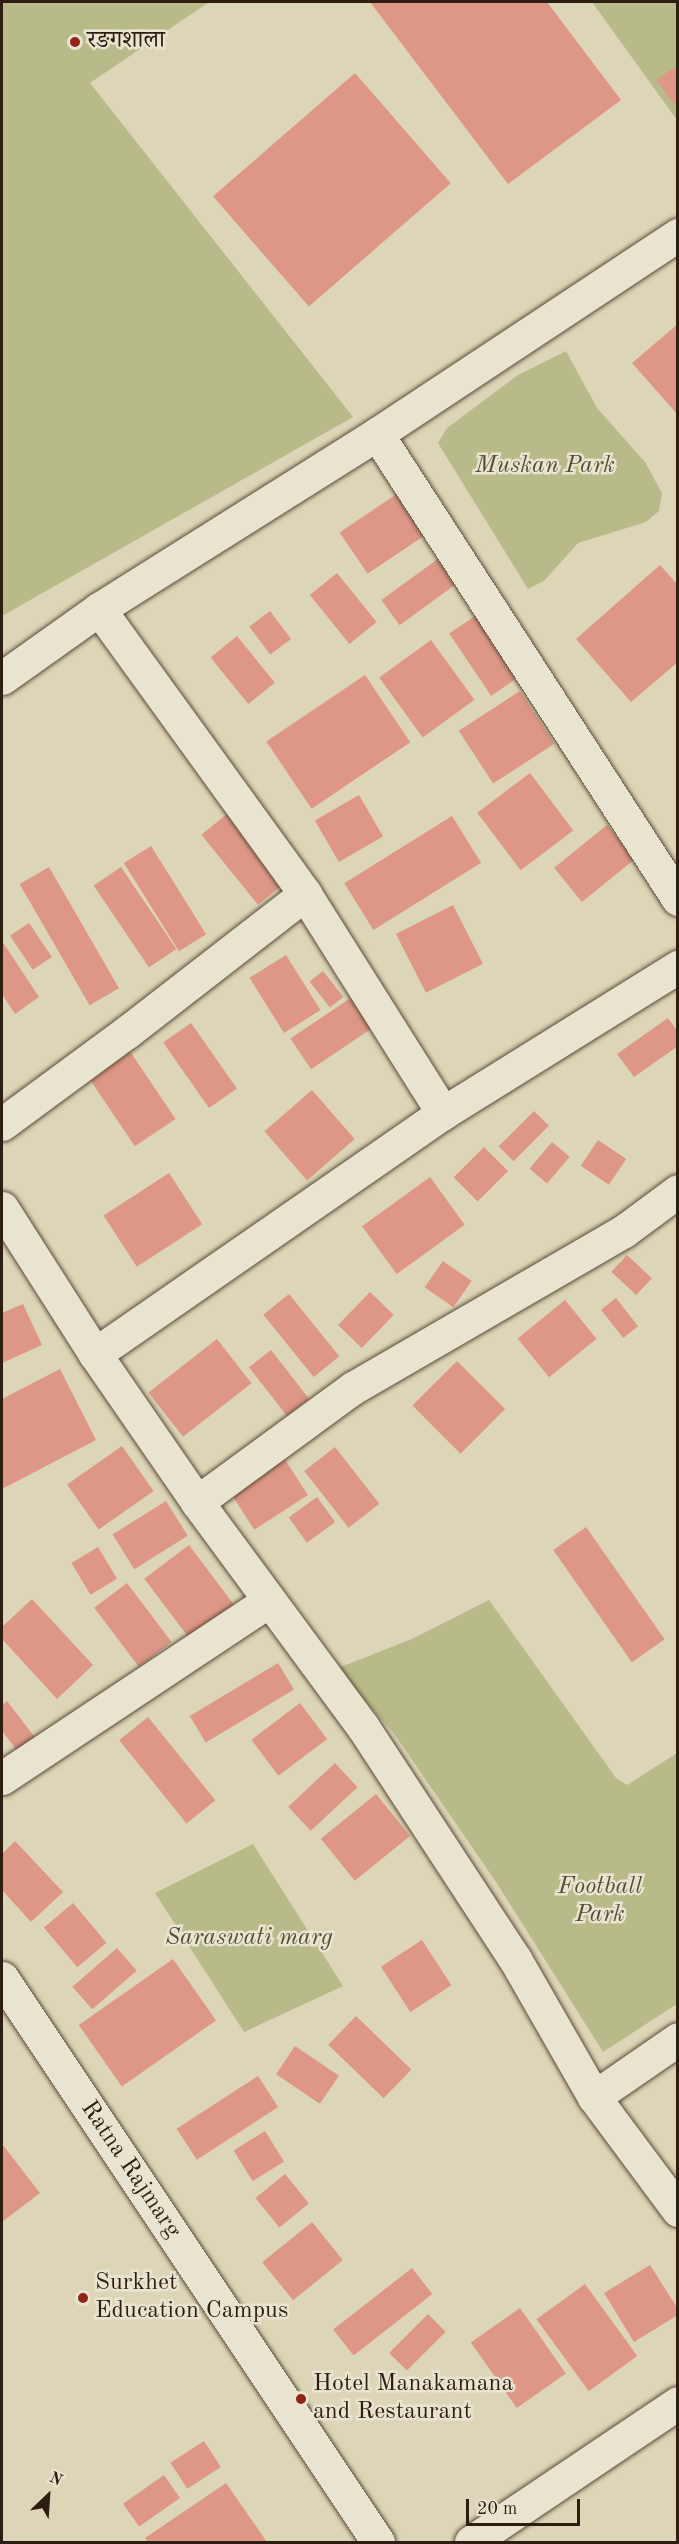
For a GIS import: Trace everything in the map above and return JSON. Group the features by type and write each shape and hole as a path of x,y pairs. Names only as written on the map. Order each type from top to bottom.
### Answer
{"street":[{"path":"2,678 99,609 377,435 678,235"},
{"path":"377,435 678,899"},
{"path":"99,609 305,894 443,1113"},
{"path":"2,1124 127,1032 305,894"},
{"path":"95,1354 443,1113 678,967"},
{"path":"197,1502 353,1388 624,1232 678,1191"},
{"path":"2,1208 95,1354 197,1502 363,1727 515,1959 594,2097 678,2210"},
{"path":"2,1778 268,1601"},
{"name":"Ratna Rajmarg","path":"2,1978 378,2542"},
{"path":"594,2097 678,2039"},
{"path":"471,2542 678,2403"}],"green space":[{"path":"2,2 209,2 90,83 353,417 2,616"},
{"path":"592,2 677,2 677,120"},
{"name":"Muskan Park","path":"566,351 597,408 645,462 662,493 659,511 646,522 578,543 544,581 528,589 438,443 447,428 518,375"},
{"name":"Football Park","path":"489,1600 616,1778 627,1785 677,1753 677,2004 603,2052 496,1882 395,1735 338,1668 412,1639"},
{"name":"Saraswati marg","path":"253,1844 343,1986 244,2032 155,1893"}],"building":[{"path":"370,2 547,2 621,100 508,184"},
{"path":"678,65 678,103 675,105 656,80"},
{"path":"355,73 451,183 309,307 213,196"},
{"path":"678,324 678,415 632,363"},
{"path":"401,491 429,532 368,574 340,532"},
{"path":"442,556 460,581 400,625 381,600"},
{"path":"660,565 678,585 678,662 631,702 576,639"},
{"path":"337,573 377,622 349,644 310,595"},
{"path":"484,610 526,672 491,696 449,633"},
{"path":"270,611 291,639 270,655 249,627"},
{"path":"237,636 275,683 248,704 211,657"},
{"path":"431,640 474,700 423,737 379,678"},
{"path":"365,675 410,742 312,809 266,742"},
{"path":"520,691 554,744 493,784 459,731"},
{"path":"530,773 573,831 521,870 477,813"},
{"path":"359,795 383,837 339,862 315,820"},
{"path":"227,814 284,884 258,905 201,835"},
{"path":"452,816 481,863 373,930 344,883"},
{"path":"607,825 635,859 582,902 554,868"},
{"path":"151,846 206,934 179,951 124,863"},
{"path":"49,867 119,988 90,1005 20,884"},
{"path":"121,867 176,949 149,968 94,885"},
{"path":"453,905 483,964 426,993 396,934"},
{"path":"29,923 52,957 33,970 10,936"},
{"path":"2,941 39,997 15,1014 2,994"},
{"path":"286,955 320,1010 284,1033 250,978"},
{"path":"323,971 343,997 330,1007 310,981"},
{"path":"355,995 376,1026 311,1069 290,1039"},
{"path":"668,1018 678,1032 678,1046 634,1077 617,1054"},
{"path":"191,1023 237,1089 209,1108 163,1043"},
{"path":"123,1041 176,1119 135,1146 82,1068"},
{"path":"312,1090 355,1139 307,1180 264,1131"},
{"path":"534,1111 549,1126 513,1161 499,1146"},
{"path":"598,1140 626,1159 609,1185 581,1166"},
{"path":"552,1142 570,1157 547,1184 530,1169"},
{"path":"484,1147 508,1171 478,1201 454,1177"},
{"path":"169,1173 202,1224 137,1267 104,1215"},
{"path":"430,1177 465,1225 397,1274 362,1226"},
{"path":"627,1255 652,1278 636,1295 611,1272"},
{"path":"443,1261 472,1281 453,1307 425,1287"},
{"path":"370,1292 394,1315 362,1348 338,1325"},
{"path":"289,1294 339,1356 314,1377 263,1315"},
{"path":"616,1298 638,1326 623,1338 601,1310"},
{"path":"565,1300 596,1339 549,1377 518,1338"},
{"path":"23,1304 42,1345 2,1363 2,1313"},
{"path":"217,1339 251,1383 183,1437 148,1393"},
{"path":"271,1350 309,1399 287,1416 249,1367"},
{"path":"457,1361 505,1409 461,1454 412,1406"},
{"path":"60,1369 96,1440 2,1489 2,1399"},
{"path":"122,1446 154,1491 99,1529 67,1484"},
{"path":"335,1447 379,1504 349,1528 304,1471"},
{"path":"284,1458 308,1495 254,1530 230,1493"},
{"path":"317,1497 335,1522 307,1543 289,1518"},
{"path":"166,1501 188,1536 134,1569 113,1534"},
{"path":"586,1527 665,1639 632,1662 553,1550"},
{"path":"189,1545 234,1605 189,1639 144,1579"},
{"path":"98,1547 117,1579 90,1595 71,1563"},
{"path":"127,1583 172,1642 139,1667 94,1608"},
{"path":"32,1599 93,1665 57,1699 2,1639 2,1627"},
{"path":"278,1663 294,1690 206,1743 190,1716"},
{"path":"7,1701 40,1744 22,1757 2,1731 2,1705"},
{"path":"300,1703 327,1739 278,1776 251,1740"},
{"path":"148,1717 215,1800 187,1823 119,1740"},
{"path":"335,1763 358,1787 311,1831 288,1807"},
{"path":"376,1794 410,1836 355,1881 321,1839"},
{"path":"15,1841 63,1892 31,1922 2,1890 2,1854"},
{"path":"73,1903 106,1943 77,1967 44,1927"},
{"path":"422,1940 451,1985 410,2012 381,1967"},
{"path":"117,1948 137,1971 92,2009 72,1987"},
{"path":"173,1959 216,2020 122,2086 79,2025"},
{"path":"356,2016 411,2069 384,2098 328,2045"},
{"path":"295,2046 339,2076 320,2104 276,2074"},
{"path":"258,2076 278,2107 197,2160 177,2129"},
{"path":"265,2131 284,2162 253,2181 234,2151"},
{"path":"2,2144 40,2193 2,2222"},
{"path":"285,2174 309,2204 279,2227 255,2198"},
{"path":"312,2222 343,2260 293,2300 262,2262"},
{"path":"650,2265 678,2309 678,2315 634,2342 604,2293"},
{"path":"412,2268 432,2294 354,2356 333,2330"},
{"path":"585,2284 637,2356 589,2391 536,2319"},
{"path":"520,2308 566,2374 517,2408 471,2342"},
{"path":"428,2314 446,2332 407,2371 389,2353"},
{"path":"204,2441 221,2467 187,2489 170,2463"},
{"path":"164,2475 180,2498 139,2527 123,2504"},
{"path":"226,2483 267,2542 148,2542 145,2538"}],"place":[{"name":"रङगशाला","path":"75,42"},
{"name":"Surkhet Education Campus","path":"83,2298"},
{"name":"Hotel Manakamana and Restaurant","path":"301,2399"}]}
